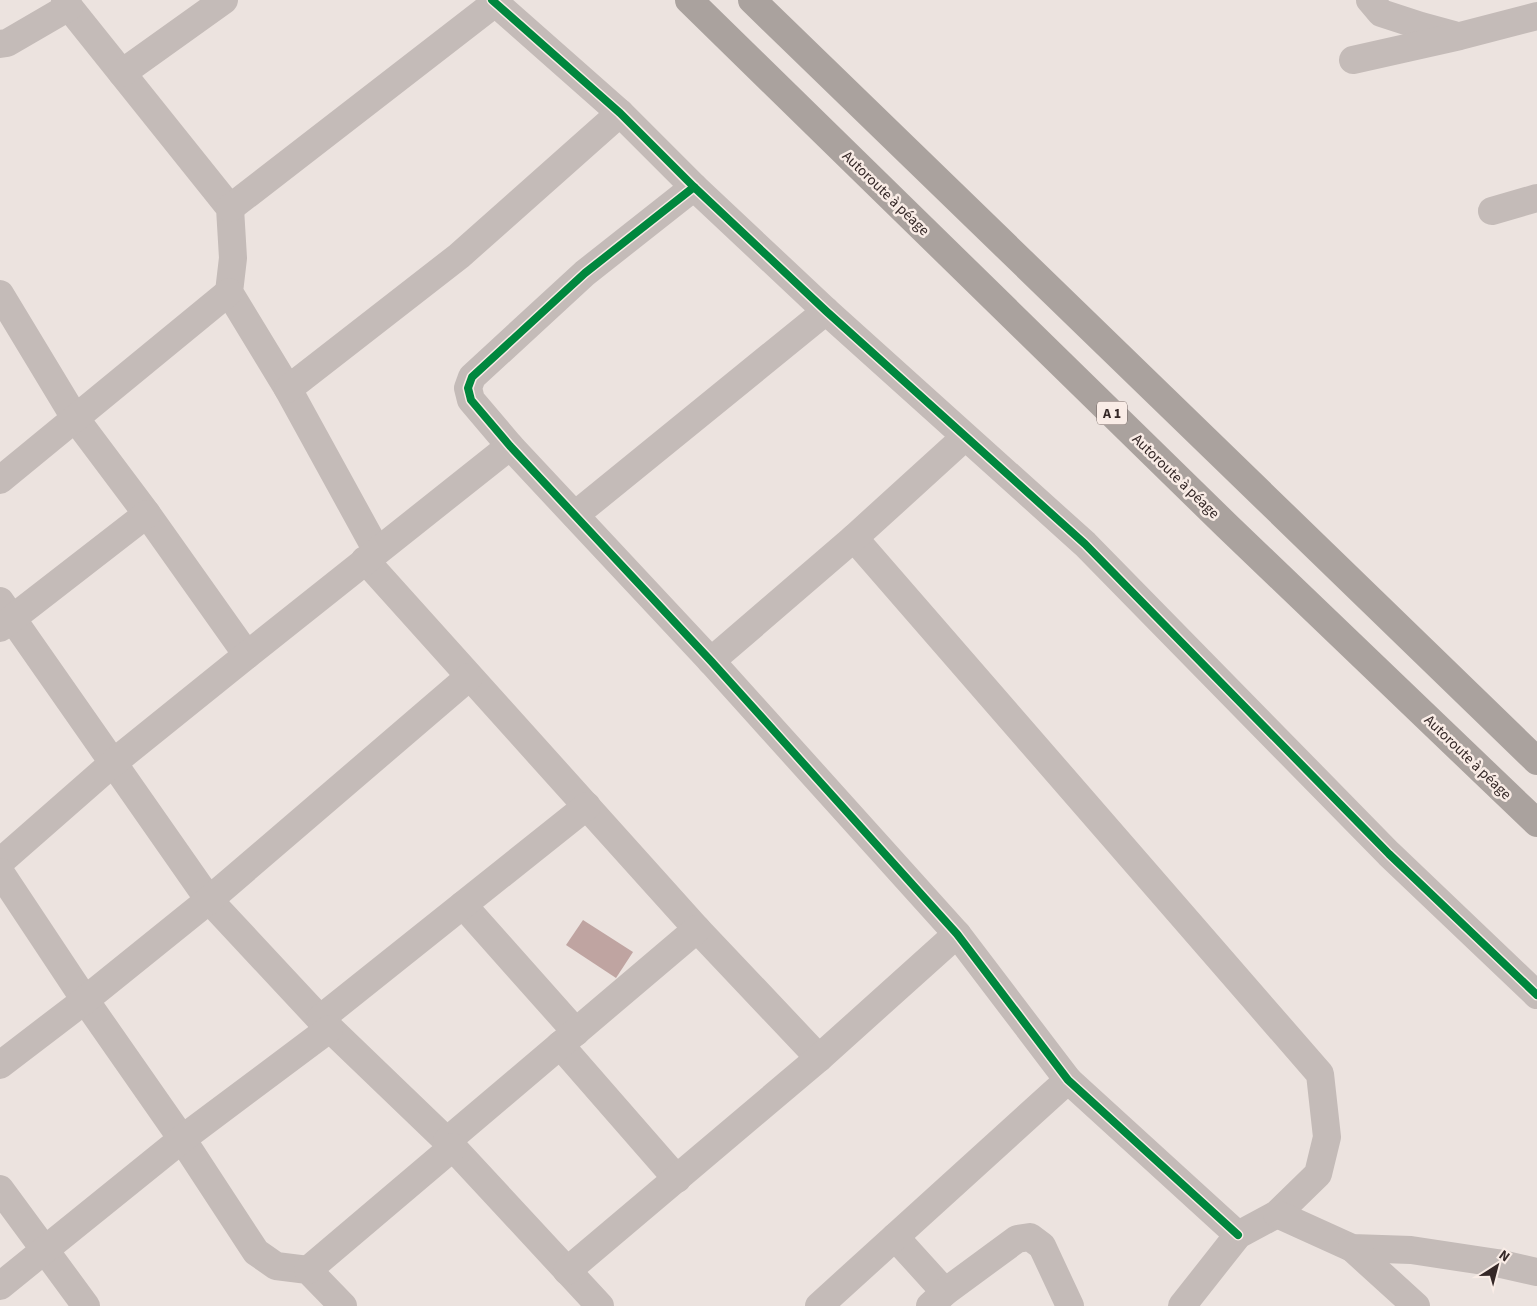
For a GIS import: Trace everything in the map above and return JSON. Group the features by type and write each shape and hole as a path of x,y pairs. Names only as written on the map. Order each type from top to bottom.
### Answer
{"highway":[{"name":"Autoroute à péage","path":"689,0 1220,519 1537,823"},
{"path":"752,0 1537,761"}],"street":[{"path":"1370,0 1382,13 1460,36"},
{"path":"230,208 494,1 620,113 694,187 826,310 1085,544 1389,854 1537,995"},
{"path":"0,44 7,43 67,4 230,208 234,258 229,292 288,389 371,556 469,677 697,930 819,1058"},
{"path":"122,73 213,4"},
{"path":"1353,60 1460,36 1537,16"},
{"path":"288,389 459,256 620,113"},
{"path":"694,187 585,273 472,377 468,388 471,400 510,446 711,661 957,934 1068,1080 1238,1235"},
{"path":"1492,210 1537,198"},
{"path":"0,480 229,292"},
{"path":"0,294 75,418 147,514 247,655"},
{"path":"575,515 826,310"},
{"path":"711,661 854,538 965,437"},
{"path":"0,862 113,763 510,446"},
{"path":"147,514 4,616 113,763 209,900 324,1024 450,1144 600,1306"},
{"path":"854,538 1320,1074 1327,1137 1318,1174 1277,1214 1238,1235 1182,1306"},
{"path":"0,1065 85,1000 209,900 469,677"},
{"path":"0,1286 324,1024 463,905 587,806"},
{"path":"0,872 85,1000 182,1139 256,1252 276,1266 308,1270 343,1306"},
{"path":"463,905 677,1179"},
{"path":"308,1270 568,1039 697,930"},
{"path":"567,1271 819,1058 957,934"},
{"path":"819,1306 1068,1080"},
{"path":"0,1189 86,1306"},
{"path":"1277,1214 1352,1248 1416,1306"},
{"path":"895,1237 937,1299 1017,1240 1030,1237 1042,1246 1070,1306"},
{"path":"1352,1248 1411,1250 1497,1263 1537,1272"}],"building":[{"path":"583,920 633,952 616,978 566,945"}],"cycle path":[{"path":"492,0 620,113 694,187 826,311 1085,544 1389,854 1537,995"},
{"path":"694,187 585,273 472,377 468,388 471,400 510,446 711,661 957,934 1068,1080 1238,1235"}]}
